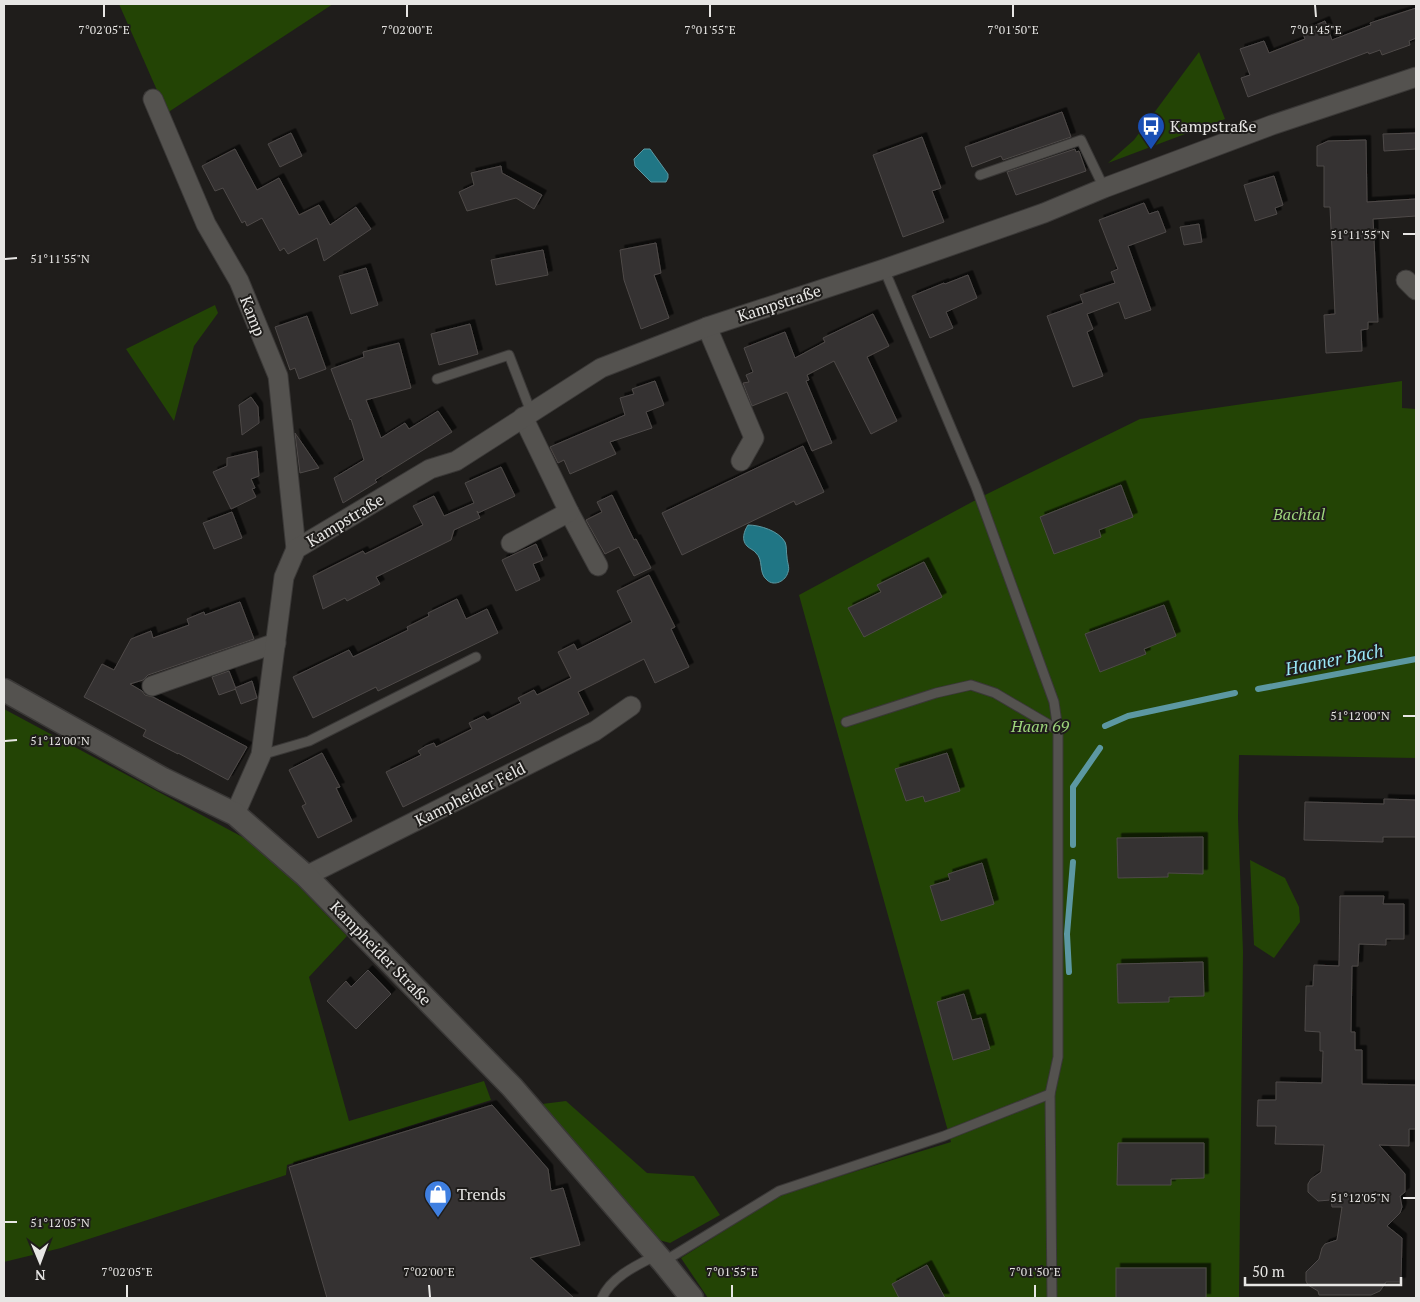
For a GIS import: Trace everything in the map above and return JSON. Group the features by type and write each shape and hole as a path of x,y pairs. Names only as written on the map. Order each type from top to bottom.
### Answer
{"street":[{"name":"Kampstraße","path":"235,814 261,755 284,577 296,550 430,469 456,461 601,368 707,327 1044,213 1104,188 1272,125 1416,77"},
{"name":"Kamp","path":"153,99 206,224 239,281 278,376 296,550"},
{"path":"707,327 754,438 740,460"},
{"path":"527,414 569,512 598,566"},
{"path":"511,543 569,512"},
{"path":"152,686 276,643"},
{"name":"Kampheider Straße","path":"4,690 163,779 235,814 306,876 512,1087 660,1258 692,1298"},
{"name":"Kampheider Feld","path":"306,876 595,731 632,706"}],"lane":[{"path":"980,175 1081,140 1104,188"},
{"path":"884,268 976,487 1054,702 1058,730 1058,1057 1050,1094 1052,1298"},
{"path":"437,379 509,354 527,414"},
{"path":"261,755 309,741 476,657"},
{"path":"846,722 936,693 971,685 995,693 1058,730"},
{"path":"602,1298 606,1289 635,1266 660,1258 779,1191 944,1136 1050,1094"}],"green space":[{"path":"119,4 333,4 167,113"},
{"path":"1199,52 1225,119 1108,163 1134,140"},
{"path":"215,305 218,313 194,346 174,421 126,349"},
{"name":"Haan 69","path":"1402,381 1402,408 1416,409 1416,758 1239,755 1238,818 1243,952 1239,1298 708,1298 681,1258 782,1194 951,1142 799,595 985,495 1140,419"},
{"path":"4,709 261,847 347,936 309,977 349,1121 484,1081 491,1100 287,1165 286,1175 271,1180 61,1248 4,1262"},
{"path":"1250,860 1285,878 1299,907 1300,922 1274,958 1254,945"},
{"path":"566,1101 647,1173 694,1176 720,1215 670,1243 659,1240 542,1104"}],"water":[{"path":"644,149 650,149 668,174 666,182 651,182 635,166 634,159"},
{"path":"748,525 769,529 785,542 789,569 785,578 779,582 770,582 764,577 760,559 745,544 744,533"}],"building":[{"path":"1416,8 1416,38 1409,41 1410,45 1382,55 1380,50 1369,54 1368,52 1248,97 1241,78 1250,75 1240,49 1264,41 1269,53 1305,39 1302,31 1325,21 1332,40 1371,25 1370,23"},
{"path":"1062,112 1071,137 1003,160 1001,156 972,167 965,147"},
{"path":"291,133 302,156 280,167 268,144"},
{"path":"1416,133 1416,149 1384,151 1383,134"},
{"path":"922,137 941,188 932,191 944,222 903,237 873,155"},
{"path":"1366,140 1367,202 1416,199 1416,216 1373,219 1378,322 1368,322 1368,329 1361,330 1362,351 1326,353 1324,315 1335,314 1330,207 1324,207 1324,166 1317,166 1317,146 1328,141"},
{"path":"235,149 257,190 279,178 299,215 319,205 330,225 356,207 371,229 324,261 317,238 288,254 284,248 280,251 262,218 247,226 245,221 242,223 223,188 215,191 202,166"},
{"path":"1075,149 1076,152 1079,151 1086,171 1016,195 1007,172"},
{"path":"501,166 502,173 542,195 534,209 516,198 467,211 459,192 474,185 471,173"},
{"path":"1274,176 1283,205 1275,208 1277,214 1255,221 1244,185"},
{"path":"1144,203 1149,214 1158,211 1166,232 1128,246 1151,310 1125,319 1119,302 1087,314 1093,329 1087,332 1103,376 1073,387 1047,316 1083,303 1080,295 1115,283 1111,272 1118,269 1099,220"},
{"path":"1199,224 1202,242 1184,245 1180,227"},
{"path":"656,243 661,273 654,275 669,318 641,329 624,280 620,250"},
{"path":"543,250 548,275 496,285 491,260"},
{"path":"366,268 378,305 351,314 339,276"},
{"path":"968,275 977,298 946,312 953,328 930,338 912,296"},
{"path":"873,314 889,346 867,357 897,421 871,434 834,361 807,375 809,380 806,381 832,443 812,451 787,392 752,406 743,383 749,382 746,375 753,372 744,348 785,332 795,358 825,342 823,338"},
{"path":"307,316 326,369 299,379 295,368 290,370 275,327"},
{"path":"470,324 478,354 439,365 431,334"},
{"path":"399,343 411,388 366,400 381,438 405,423 409,429 438,411 452,432 375,480 377,482 343,503 334,478 364,460 351,419 331,369 364,357 363,352"},
{"path":"655,381 664,405 646,412 652,428 610,442 616,454 570,474 564,460 558,463 550,447 625,415 620,398 634,394 632,389"},
{"path":"251,397 258,407 259,423 242,435 239,405"},
{"path":"295,433 319,468 300,473"},
{"path":"803,446 824,492 796,505 794,501 682,555 662,513"},
{"path":"257,451 259,476 251,479 255,488 252,489 256,497 231,509 213,472 227,466 227,458"},
{"path":"501,467 515,496 478,513 477,511 480,518 454,530 451,540 376,577 380,584 347,601 345,598 323,609 313,576 363,551 365,554 423,525 413,506 434,496 444,516 474,503 465,483"},
{"path":"1121,485 1133,517 1099,530 1101,537 1054,554 1040,517"},
{"path":"612,495 634,540 636,539 651,568 634,576 619,547 605,554 586,520 602,512 597,502"},
{"path":"232,512 242,538 214,549 203,523"},
{"path":"536,544 543,560 533,564 540,580 516,591 502,560"},
{"path":"924,562 942,597 864,637 848,608 881,592 877,585"},
{"path":"649,575 675,627 671,629 689,667 655,683 644,659 578,692 589,714 403,807 386,772 421,755 418,751 426,746 434,743 436,747 472,729 469,723 484,716 487,720 521,703 518,698 534,690 537,695 571,678 558,652 574,644 577,650 632,622 617,591"},
{"path":"457,599 466,619 487,609 498,633 378,691 376,687 313,718 293,677 349,650 353,657 408,630 407,627 429,616 428,613"},
{"path":"240,602 254,639 148,675 143,680 130,684 145,695 153,697 247,747 228,780 143,736 146,730 84,697 102,664 114,670 131,639 151,631 153,638 189,625 187,619 204,612 205,615"},
{"path":"1164,605 1176,636 1144,649 1146,654 1100,672 1085,634"},
{"path":"229,671 236,689 219,695 212,677"},
{"path":"252,681 257,698 241,704 235,688"},
{"path":"322,753 340,787 336,788 352,821 318,838 302,806 306,804 289,770"},
{"path":"947,753 960,791 925,802 923,796 906,801 895,769"},
{"path":"1384,799 1416,800 1416,837 1383,837 1383,842 1304,840 1305,802 1384,804"},
{"path":"1203,837 1203,874 1168,873 1168,877 1118,878 1117,838"},
{"path":"982,863 994,904 941,921 930,886 950,880 948,874"},
{"path":"1340,896 1384,896 1383,904 1404,904 1404,939 1386,939 1386,945 1359,944 1358,966 1352,966 1351,1032 1355,1032 1355,1050 1362,1050 1362,1084 1416,1085 1416,1129 1409,1129 1409,1146 1379,1145 1405,1174 1405,1192 1400,1196 1402,1207 1400,1213 1387,1226 1402,1238 1401,1282 1386,1282 1380,1291 1371,1295 1319,1295 1318,1291 1308,1285 1306,1272 1319,1259 1325,1244 1337,1240 1342,1207 1332,1207 1331,1200 1318,1201 1308,1192 1308,1184 1311,1179 1321,1172 1324,1145 1275,1144 1276,1126 1257,1126 1258,1100 1276,1100 1276,1082 1322,1083 1323,1051 1320,1051 1320,1032 1305,1031 1306,986 1313,986 1314,965 1339,966"},
{"path":"1203,962 1204,996 1169,997 1169,1002 1118,1003 1117,964"},
{"path":"368,970 391,994 356,1029 327,1001 346,981 351,987"},
{"path":"964,994 972,1020 981,1018 990,1049 953,1060 937,1002"},
{"name":"Trends","path":"492,1105 548,1169 551,1191 563,1188 580,1245 530,1258 574,1298 327,1298 289,1167"},
{"path":"1118,1143 1204,1143 1204,1178 1171,1179 1171,1185 1117,1185"},
{"path":"927,1265 945,1298 899,1298 892,1284"},
{"path":"1116,1268 1206,1268 1206,1298 1116,1298"}],"waterway":[{"name":"Haaner Bach","path":"1258,689 1416,659"},
{"name":"Haaner Bach","path":"1105,726 1128,716 1235,693"},
{"name":"Haaner Bach","path":"1073,845 1073,787 1100,748"},
{"name":"Haaner Bach","path":"1069,972 1067,934 1073,862"}],"place":[{"name":"Kampstraße","path":"1151,150"},
{"name":"Trends","path":"438,1218"}],"park label":[{"name":"Bachtal","path":"1299,514"}]}
